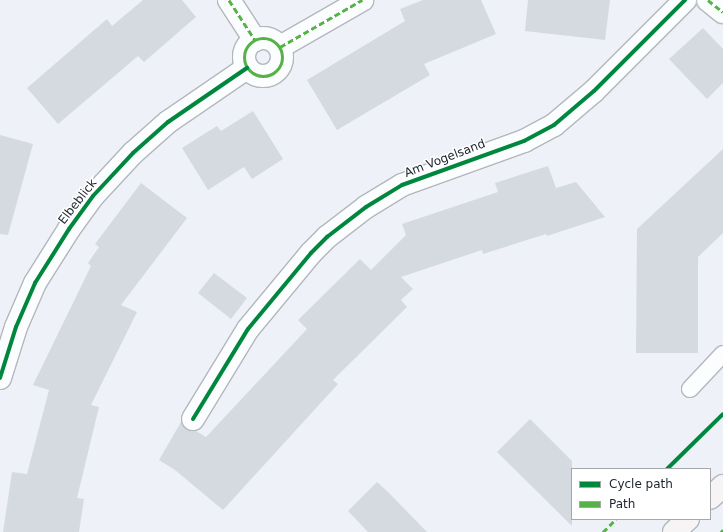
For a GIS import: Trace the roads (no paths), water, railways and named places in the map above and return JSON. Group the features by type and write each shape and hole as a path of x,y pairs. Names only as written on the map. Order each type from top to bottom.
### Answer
{"main road":[{"path":"711,497 723,486"},
{"path":"674,532 687,520"}],"street":[{"path":"229,0 255,40"},
{"path":"280,47 362,0"},
{"name":"Am Vogelsand","path":"193,420 248,329 310,253 327,237 366,207 402,186 524,141 554,125 594,91 685,0"},
{"path":"708,0 723,12"},
{"path":"271,39 280,47 282,61 274,73 260,76 247,68 244,52 255,40 271,39"},
{"name":"Elbeblick","path":"0,378 16,327 35,283 69,229 93,196 133,153 168,122 247,68"}],"lane":[{"path":"690,389 723,354"}]}
